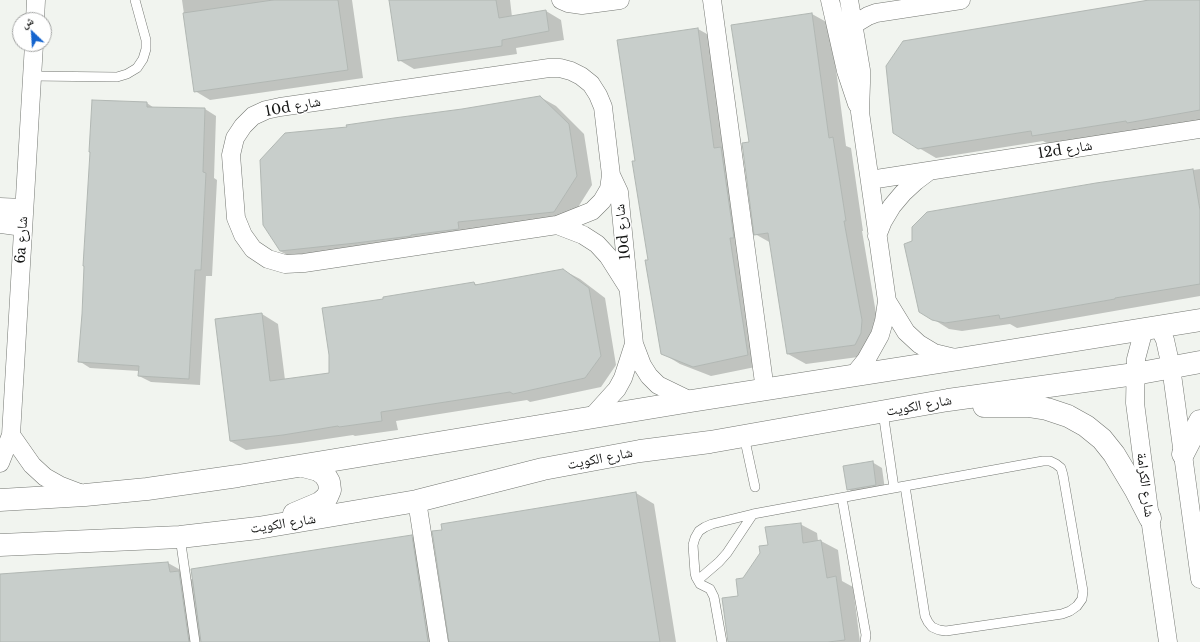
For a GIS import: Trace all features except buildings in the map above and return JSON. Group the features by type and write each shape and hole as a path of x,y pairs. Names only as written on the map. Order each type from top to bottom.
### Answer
{"main road":[{"path":"0,500 85,495 193,483 590,419 691,401 1200,320"},
{"name":"شارع الكويت","path":"0,545 180,537 258,528 416,501 543,469 640,451 710,442 948,400 1135,374 1200,362"},
{"path":"948,400 962,404 990,407 1028,406 1047,409 1068,416 1086,426 1102,439 1114,454 1132,483 1150,518"},
{"path":"1183,454 1200,421"},
{"path":"258,528 320,503 327,497 330,490 329,482 325,474 318,470 303,466"}],"street":[{"path":"35,12 36,0"},
{"path":"561,0 568,4 582,5 620,0"},
{"path":"712,0 766,390"},
{"path":"830,0 846,71 860,112 886,301 884,322 880,335 866,360 853,376"},
{"path":"849,0 861,70 862,83 860,112"},
{"path":"853,25 876,13 961,0"},
{"name":"6a شارع","path":"0,463 11,435 34,52"},
{"name":"10d شارع","path":"612,175 609,189 602,201 592,211 557,225 304,263 285,264 268,259 253,249 243,235 236,218 231,155 235,138 243,126 253,116 266,110 549,68 560,68 581,76 591,84 603,107 612,175 619,192 634,344 642,365 649,376 658,385 691,401"},
{"name":"12d شارع","path":"870,180 1200,129"},
{"name":"12d شارع","path":"877,236 883,221 896,202 912,185 930,171"},
{"path":"0,207 24,208"},
{"path":"0,224 23,227"},
{"name":"10d شارع","path":"557,225 583,236 597,244 608,256 629,290"},
{"path":"886,301 906,332 919,344 934,353 959,359"},
{"path":"1152,328 1164,340 1171,367 1200,580"},
{"name":"شارع الكرامة","path":"1152,328 1136,359 1135,403 1168,642"},
{"name":"10d شارع","path":"590,419 617,389 623,378 634,344"},
{"path":"11,435 32,465 45,477 61,486 85,495"},
{"path":"416,501 439,642"}],"lane":[{"path":"32,76 117,76 127,74 137,68 143,59 146,40 136,0"},
{"path":"883,412 894,488"},
{"path":"744,436 755,488"},
{"path":"722,642 714,597 710,589 703,586 698,580 695,572 693,545 699,531 705,527 758,511 842,498 894,488 905,486 1043,461 1050,461 1056,464 1061,468 1063,475 1083,591 1082,599 1070,612 1062,614 946,631 932,627 925,616 905,486"},
{"path":"842,498 866,636 865,642"},
{"path":"698,580 727,553 758,511"},
{"path":"180,537 195,642"}]}
